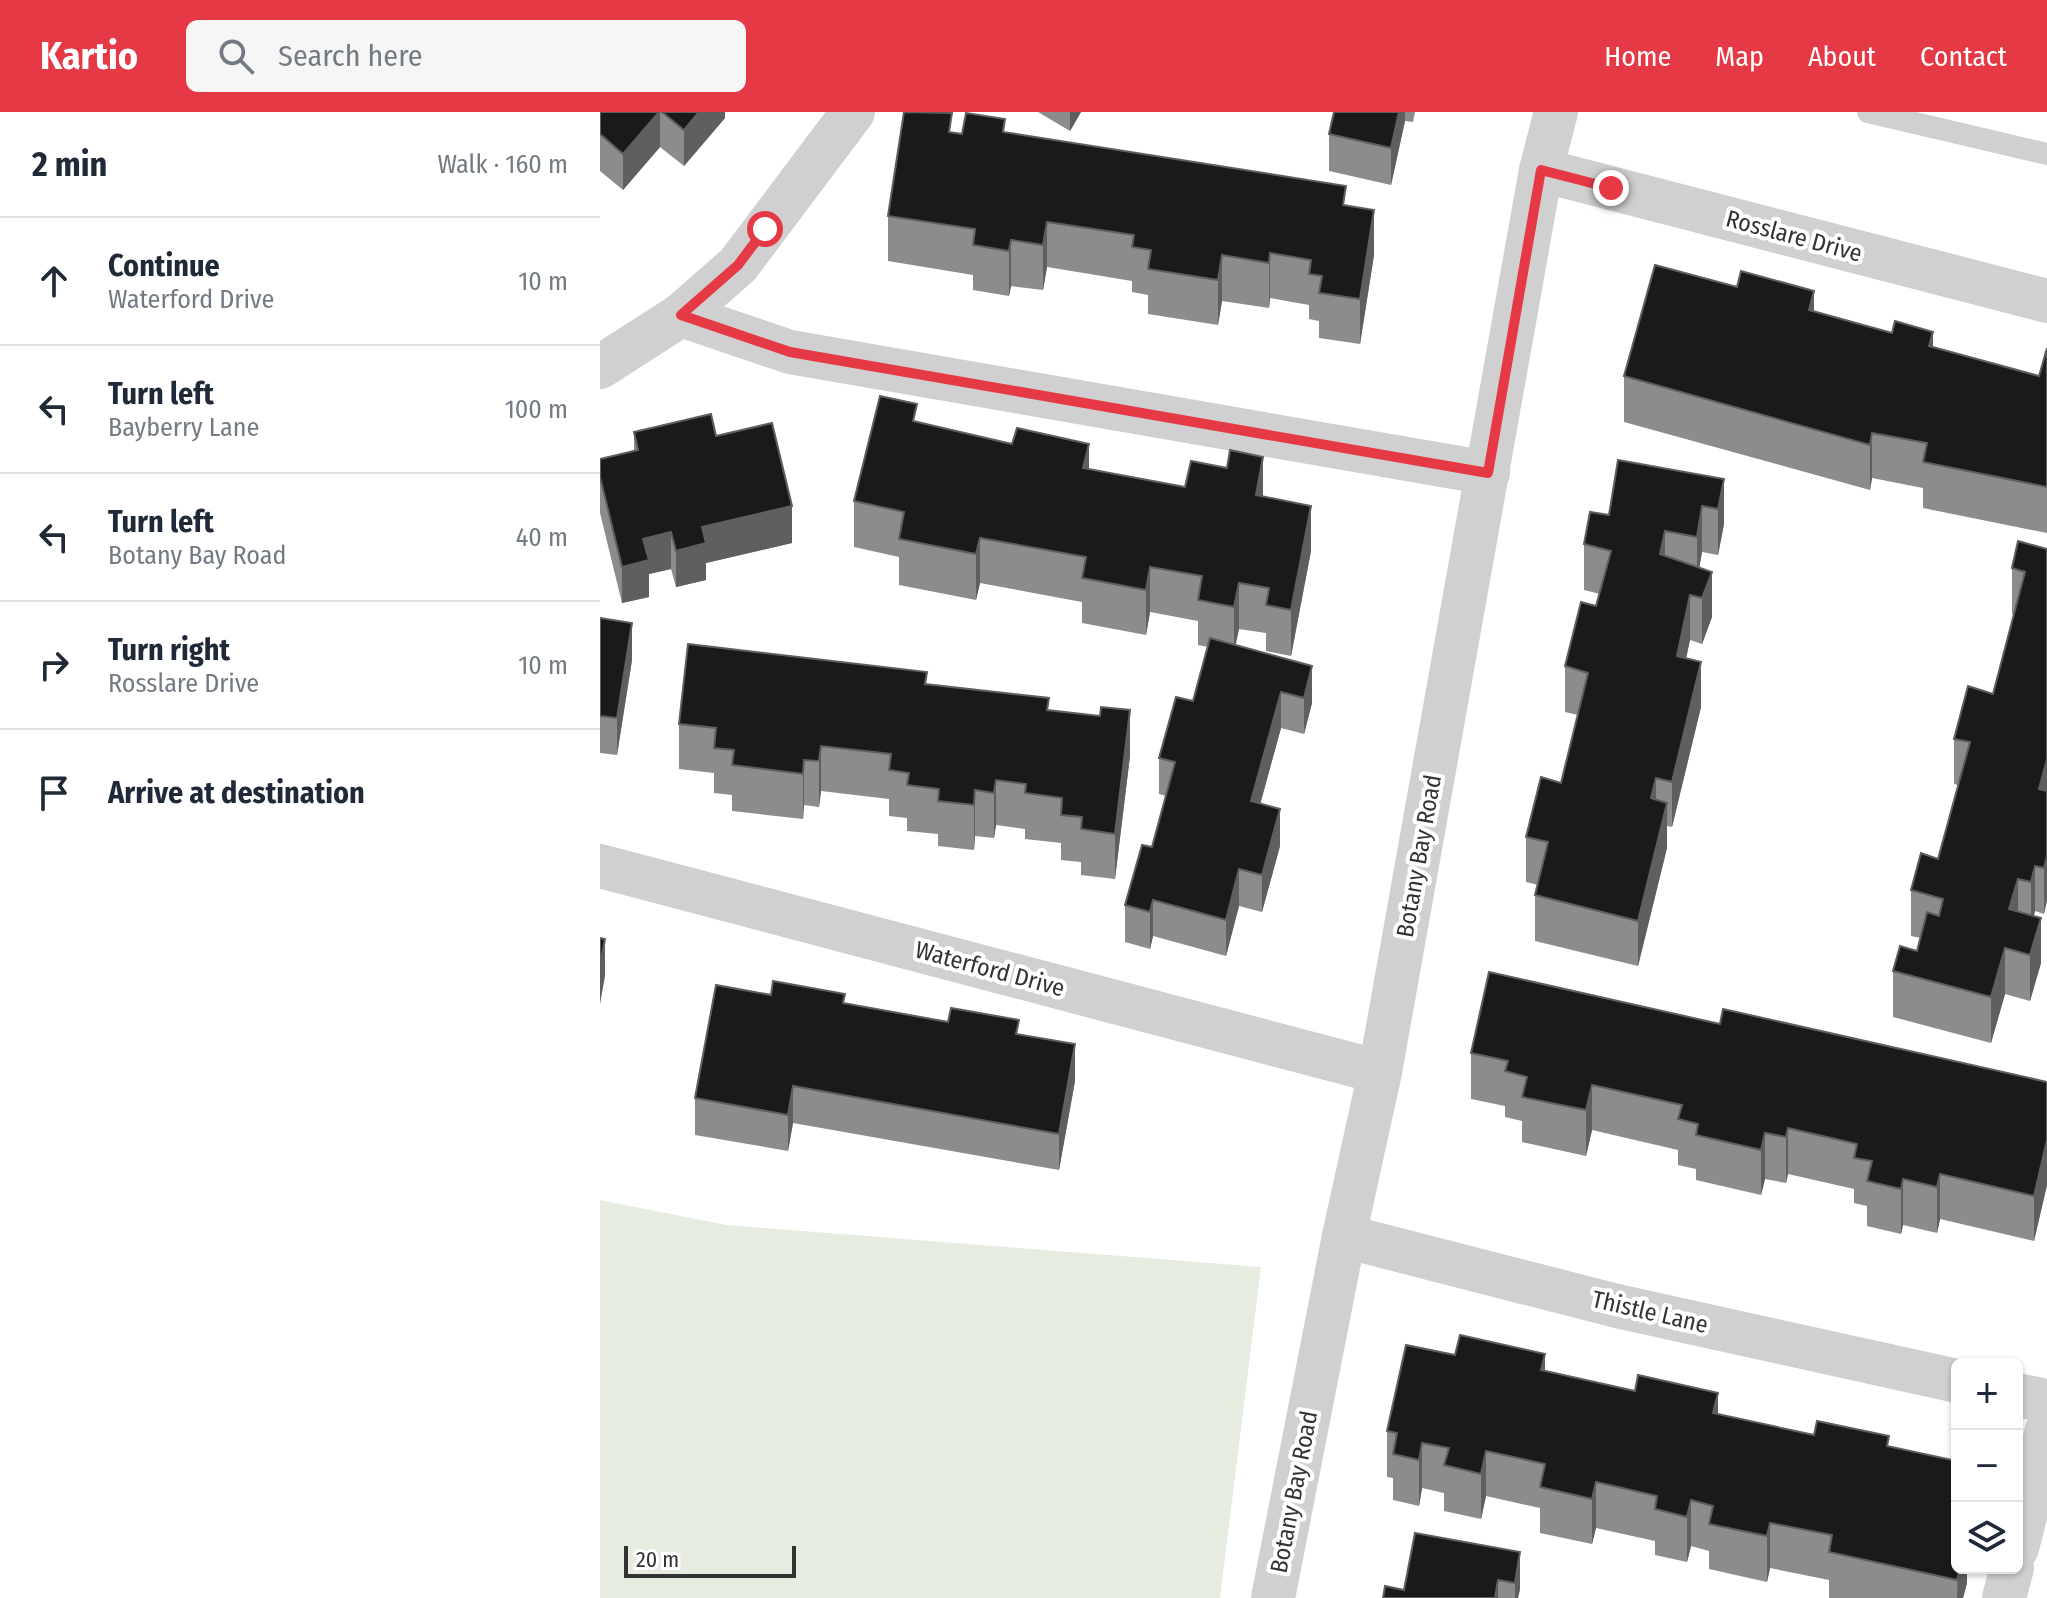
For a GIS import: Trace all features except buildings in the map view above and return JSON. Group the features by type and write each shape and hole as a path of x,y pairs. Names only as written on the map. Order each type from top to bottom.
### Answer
{"street":[{"path":"600,367 681,315 738,265 853,112"},
{"name":"Botany Bay Road","path":"1273,1598 1344,1236 1380,1072 1541,170 1556,112"},
{"name":"Rosslare Drive","path":"1541,170 2047,301"},
{"path":"681,315 790,352 1488,473"},
{"name":"Waterford Drive","path":"600,866 1380,1072"},
{"name":"Thistle Lane","path":"1344,1236 1617,1306 1951,1380"},
{"path":"2023,1396 2047,1401"},
{"path":"2023,1524 2047,1430"},
{"path":"2004,1598 2010,1574"}],"lane":[{"path":"1868,112 2047,154"}],"shaded area":[{"path":"600,1200 726,1225 1261,1267 1220,1598 600,1598"}],"route":[{"path":"765,229 738,265 681,315 790,352 1488,473 1541,170 1611,188"}]}
